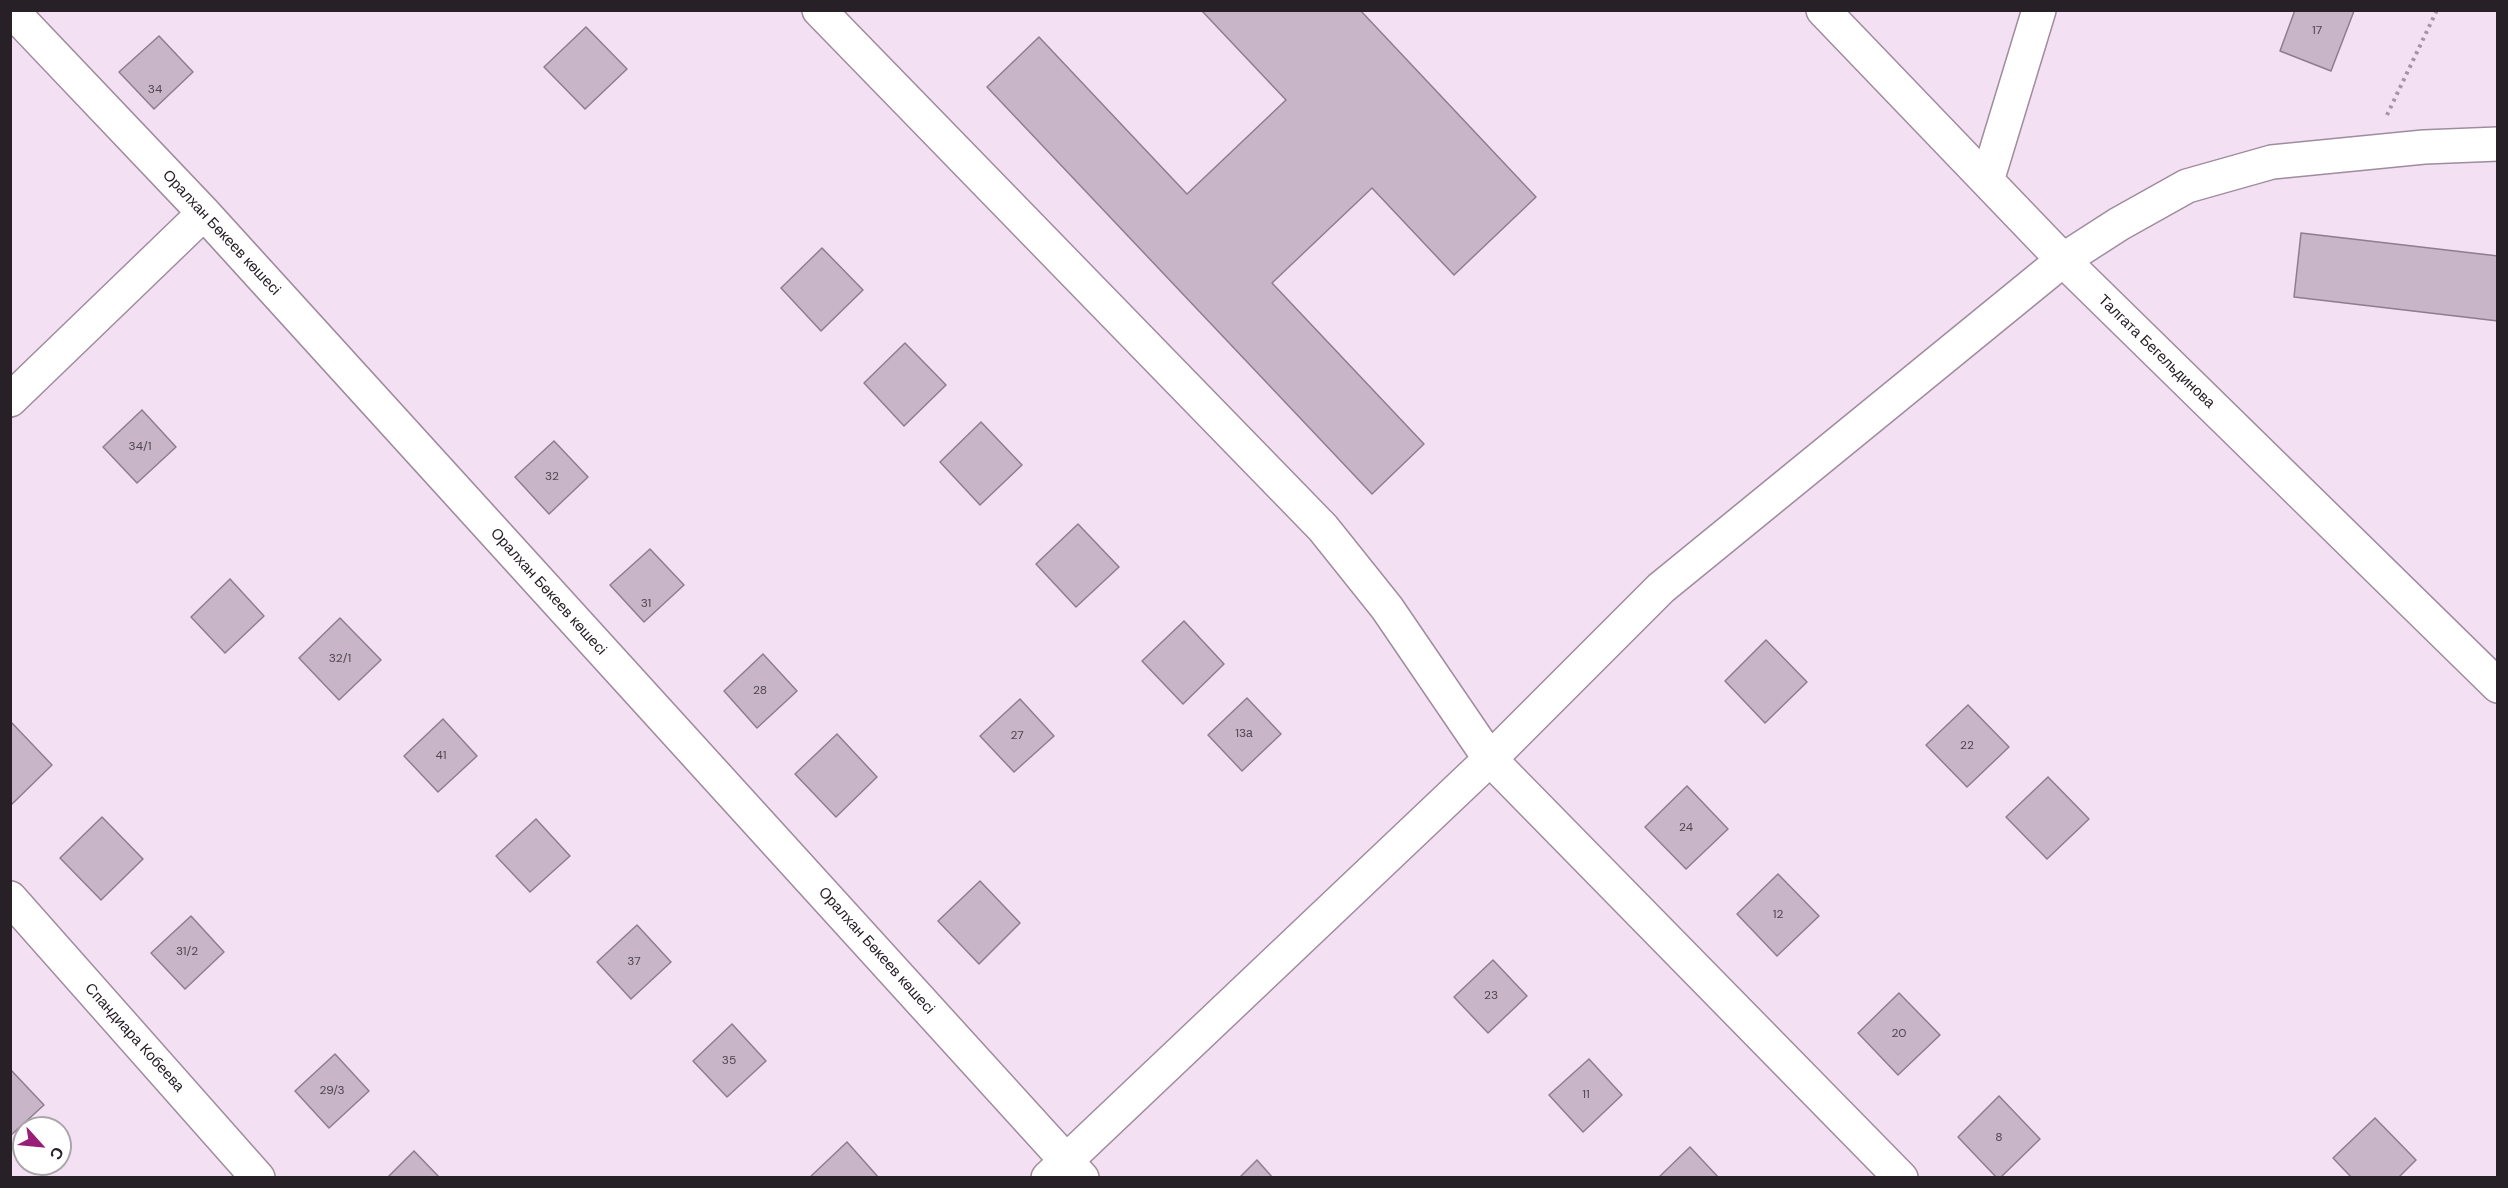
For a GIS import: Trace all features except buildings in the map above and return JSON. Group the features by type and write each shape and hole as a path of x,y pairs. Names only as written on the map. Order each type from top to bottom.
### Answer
{"street":[{"name":"Оралхан Бөкеев көшесі","path":"11,10 204,213 1065,1172"},
{"path":"819,10 1323,528 1388,608 1490,759 1900,1178"},
{"name":"Талгата Бегельдинова","path":"1823,10 2062,260 2498,686"},
{"path":"1987,181 2039,10"},
{"path":"1065,1172 1490,759 1661,588 2062,260 2119,224 2187,186 2272,162 2370,152 2498,144"},
{"path":"10,400 204,213"},
{"name":"Спандиара Кобеева","path":"10,898 258,1178"}],"path":[{"path":"2370,152 2437,10"}]}
